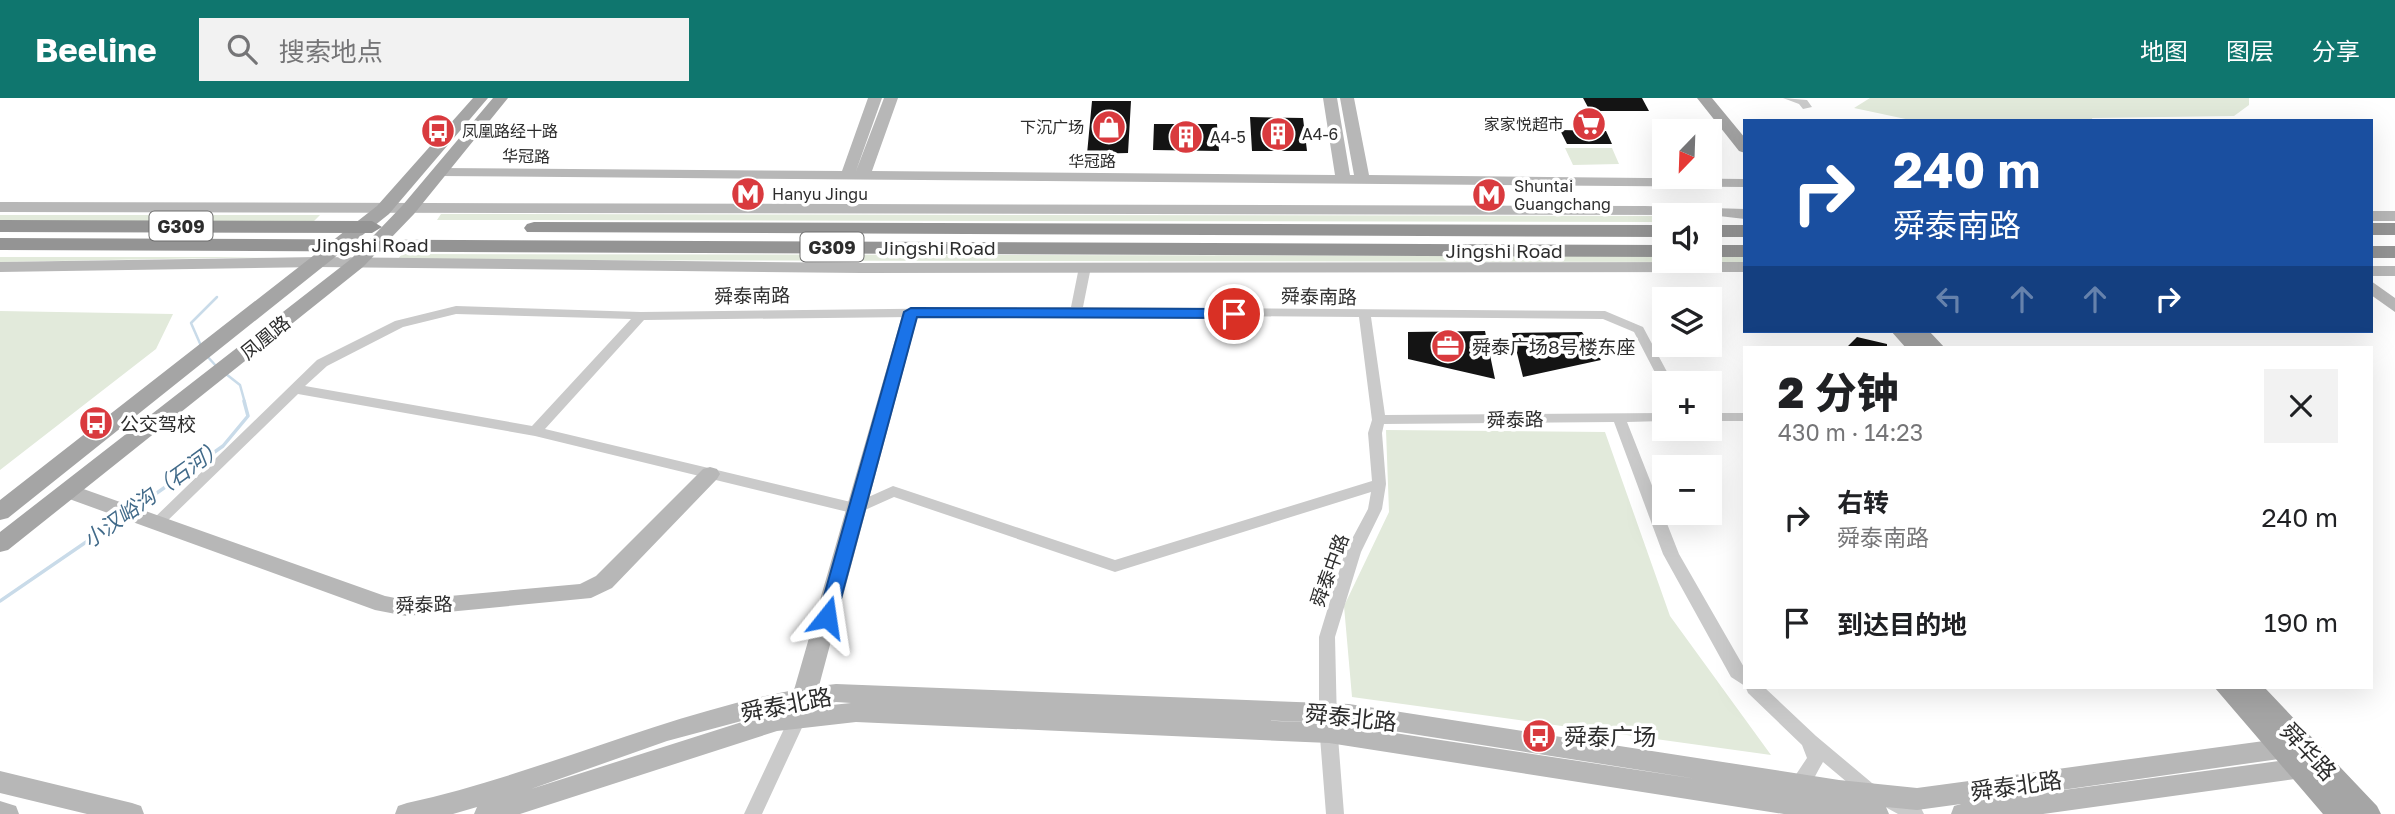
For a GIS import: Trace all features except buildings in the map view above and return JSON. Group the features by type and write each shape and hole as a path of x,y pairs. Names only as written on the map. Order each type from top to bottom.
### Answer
{"highway":[{"name":"G309","path":"363,227 387,219"},
{"name":"Jingshi Road","path":"387,219 1652,230"},
{"name":"Jingshi Road","path":"0,226 363,227"},
{"path":"2373,229 2395,229"},
{"path":"1722,231 1743,231"},
{"name":"Jingshi Road","path":"0,244 342,243 1652,251"},
{"path":"1722,251 1743,251"},
{"path":"2373,252 2395,252"}],"main road":[{"name":"凤凰路","path":"0,544 358,263 376,244 387,219 481,98"},
{"name":"凤凰路","path":"387,219 408,210 501,98"},
{"path":"847,177 875,98"},
{"path":"863,177 891,98"},
{"path":"1330,98 1343,179"},
{"path":"1347,98 1362,179"},
{"path":"1704,98 1743,146"},
{"path":"1720,98 1743,126"},
{"name":"华冠路","path":"440,172 1743,183"},
{"name":"Jingshi Road","path":"0,207 387,219"},
{"name":"Jingshi Road","path":"408,210 1645,211 1743,214"},
{"path":"2373,216 2395,216"},
{"name":"凤凰路","path":"0,512 363,227"},
{"name":"Jingshi Road","path":"0,267 318,262 1085,267 1743,267"},
{"path":"2373,271 2395,271"},
{"path":"2373,288 2394,304"},
{"path":"801,708 911,312"},
{"path":"1902,333 1914,346"},
{"path":"1921,333 1933,346"},
{"name":"舜泰路","path":"68,491 383,604 406,608 583,592 604,582 710,474"},
{"name":"舜华路","path":"2228,689 2367,814"},
{"name":"舜华路","path":"2251,689 2302,757 2340,814"},
{"name":"舜泰北路","path":"407,814 490,793 615,748 771,702 801,708"},
{"path":"486,814 777,721 801,708 856,712 1328,723 1841,805"},
{"name":"舜泰北路","path":"1328,723 1794,784 1841,805 1916,799 2020,802"},
{"path":"1963,814 2020,802 2302,757"},
{"path":"0,782 132,814"},
{"path":"0,812 7,814"}],"street":[{"path":"1788,98 1803,102 1807,107"},
{"path":"1076,311 1085,267"},
{"name":"舜泰南路","path":"156,523 322,363 360,341 399,324 456,310 641,316 1076,311 1365,316 1605,315 1639,330 1661,371"},
{"path":"535,431 641,316"},
{"name":"舜泰中路","path":"1335,814 1328,723 1326,637 1353,552 1375,509 1379,484 1377,427 1365,316"},
{"path":"296,388 535,431 856,509 893,491 1115,566 1379,484"},
{"name":"舜泰路","path":"1377,427 1652,417"},
{"path":"1722,417 1743,417"},
{"path":"1619,418 1671,554 1737,672 1743,677"},
{"path":"1755,689 1877,804 1915,814"},
{"path":"753,814 801,708"},
{"path":"1794,784 1800,784 1816,759 1810,741"}],"green space":[{"path":"1870,98 2249,98 2249,105 2234,116 1906,119 1854,108"},
{"path":"1565,148 1612,148 1619,164 1573,165"},
{"path":"441,214 1652,216 1652,222 437,220"},
{"path":"0,215 320,215 314,221 0,221"},
{"path":"402,254 1652,256 1652,262 397,260"},
{"path":"1722,256 1743,256 1743,262 1722,262"},
{"path":"0,257 272,257 0,262"},
{"path":"0,311 173,314 156,349 0,470"},
{"path":"1386,430 1605,432 1670,616 1771,755 1352,697 1344,606 1389,512"}],"waterway":[{"name":"小汉峪沟（石河）","path":"202,348 191,323 217,297"},
{"name":"小汉峪沟（石河）","path":"206,355 217,367"},
{"name":"小汉峪沟（石河）","path":"226,374 240,385 245,403"},
{"name":"小汉峪沟（石河）","path":"133,510 223,446 248,416 244,401"},
{"name":"小汉峪沟（石河）","path":"0,601 124,516"}],"place":[{"name":"家家悦超市","path":"1589,124"},
{"name":"下沉广场","path":"1109,127"},
{"name":"凤凰路经十路","path":"438,131"},
{"name":"A4-6","path":"1278,134"},
{"name":"A4-5","path":"1186,137"},
{"name":"Hanyu Jingu","path":"748,194"},
{"name":"Shuntai Guangchang","path":"1489,195"},
{"name":"舜泰广场8号楼东座","path":"1448,346"},
{"name":"公交驾校","path":"96,423"},
{"name":"舜泰广场","path":"1539,736"}],"route":[{"path":"827,617 911,312 1234,314"}]}
